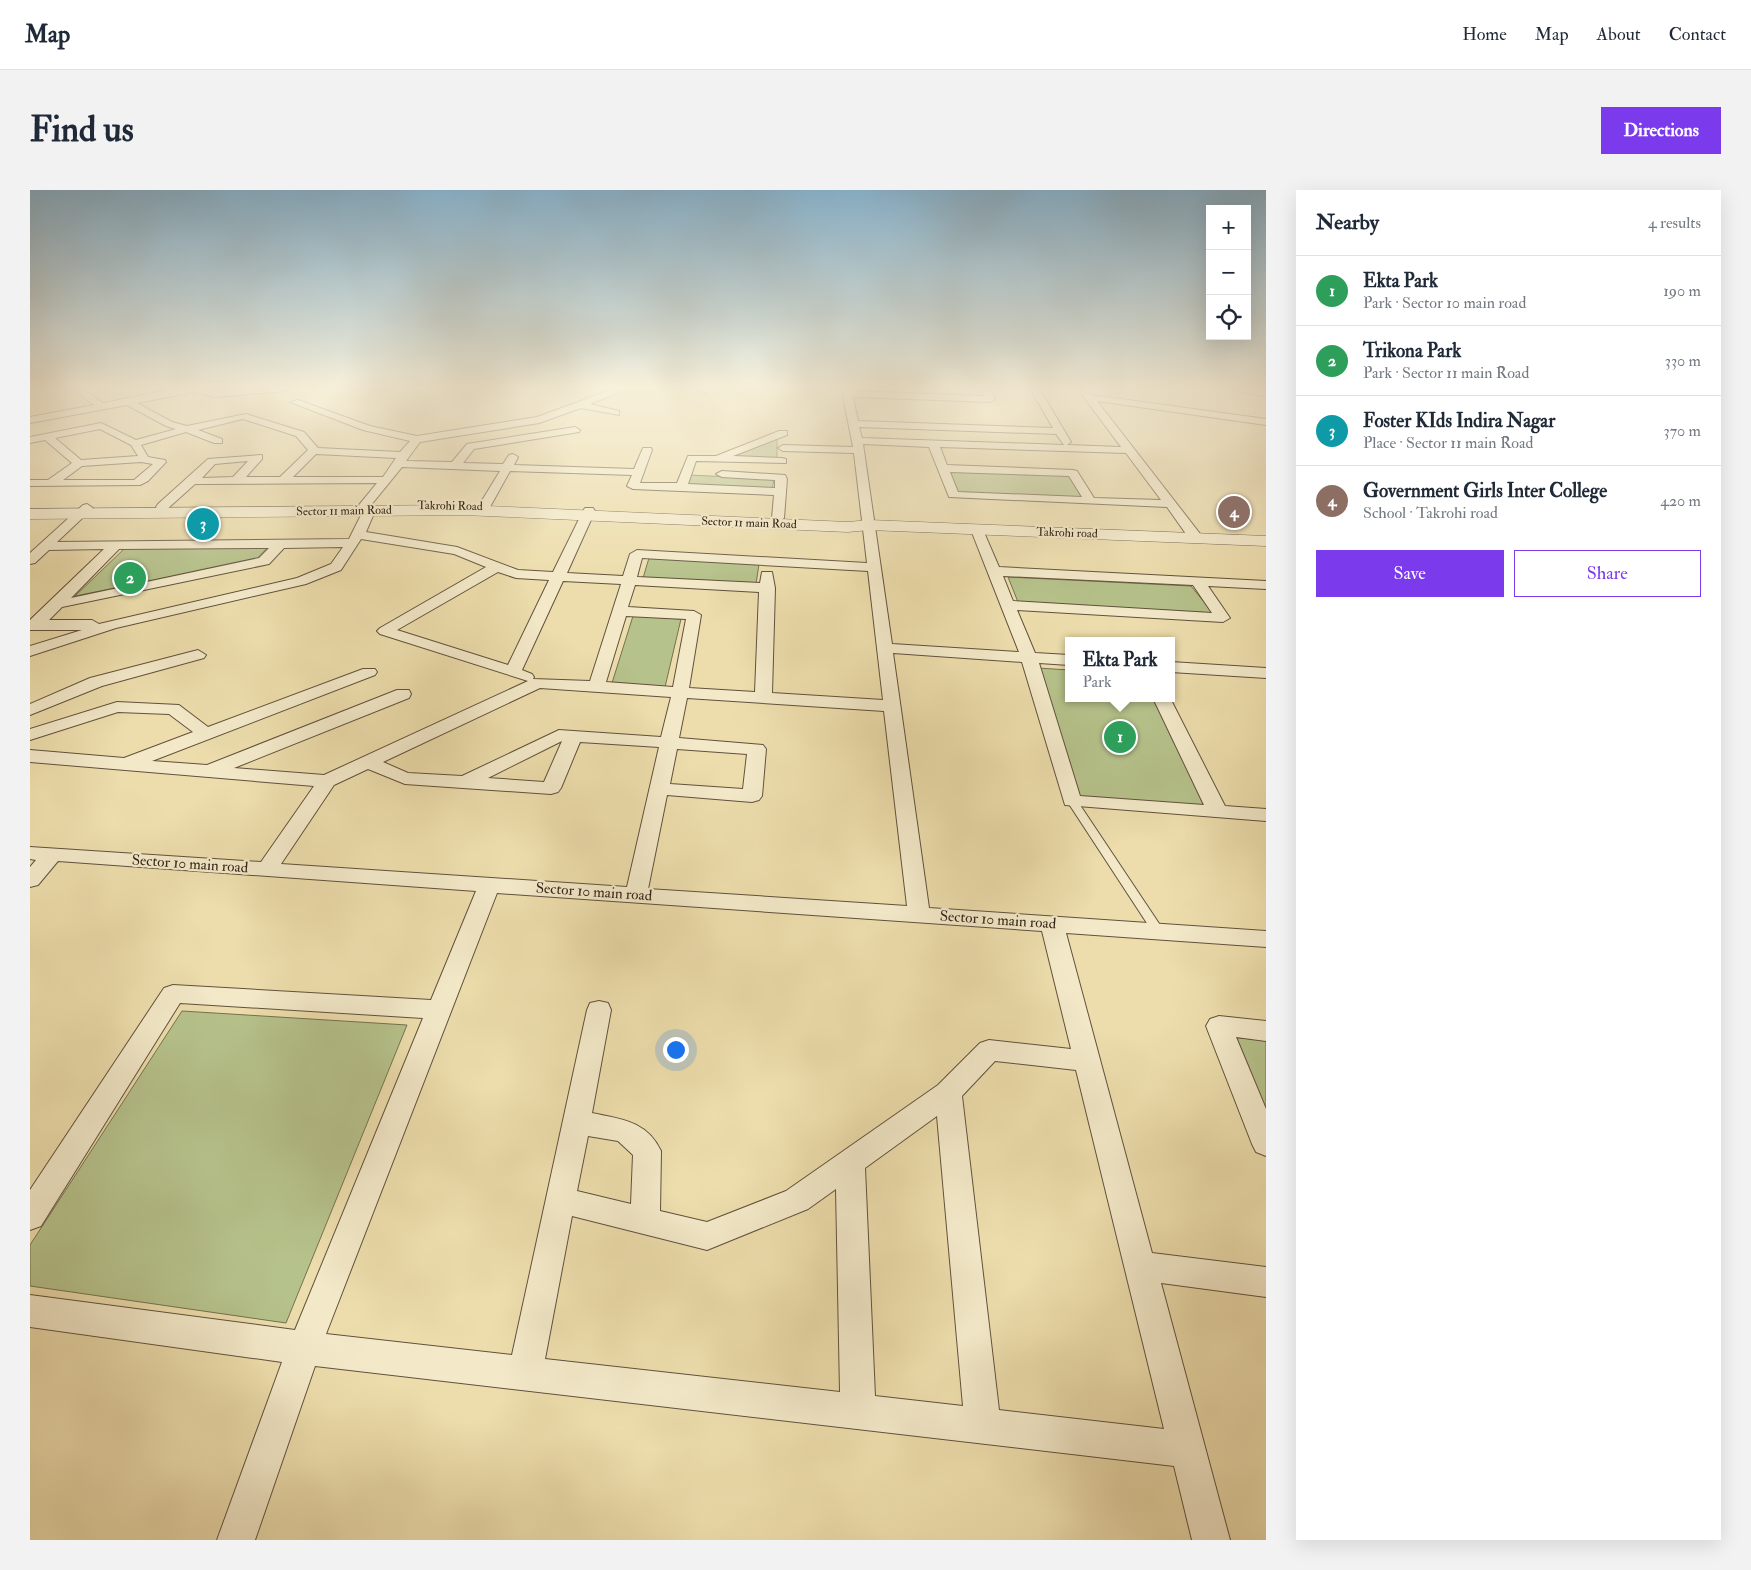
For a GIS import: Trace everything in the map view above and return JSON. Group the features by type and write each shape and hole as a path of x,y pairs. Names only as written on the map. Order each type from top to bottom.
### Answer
{"street":[{"path":"65,451 80,463"},
{"path":"140,451 143,456 141,459"},
{"path":"284,480 313,451 455,466 639,472"},
{"path":"30,651 112,625 301,581 336,567 355,539 367,508 408,451"},
{"path":"455,466 467,451"},
{"path":"484,507 516,451"},
{"path":"647,451 639,472 628,486 780,492"},
{"path":"718,459 735,451"},
{"path":"778,518 783,451"},
{"path":"859,451 919,914"},
{"path":"936,451 953,495 1170,504"},
{"path":"1130,451 1196,538"},
{"path":"162,507 212,462 258,457 237,480"},
{"path":"578,483 593,458"},
{"path":"696,473 692,458 782,461"},
{"path":"30,483 136,483 144,479 161,462 141,459 80,463 52,482"},
{"path":"942,468 1072,473 1090,501"},
{"path":"681,487 696,473 781,477"},
{"path":"192,480 386,480"},
{"name":"Takrohi Road","path":"30,508 84,510 162,507 484,507 588,513 846,521 868,525"},
{"name":"Sector 11 main Road","path":"30,514 84,510 367,508 588,513 848,527 868,525"},
{"path":"30,560 84,510"},
{"path":"513,672 588,513"},
{"name":"Takrohi road","path":"868,525 1266,541"},
{"path":"977,530 1029,657 1072,801 1266,815"},
{"path":"45,546 280,544 355,539 457,551 516,574 558,578 768,588"},
{"path":"58,603 72,602 264,561 280,544"},
{"path":"33,625 58,603 115,546"},
{"path":"597,686 637,554 874,566"},
{"path":"763,697 768,588 767,561"},
{"path":"497,567 385,631 513,672 538,683 892,706"},
{"path":"994,571 1266,585"},
{"path":"1008,605 1223,618 1198,582"},
{"path":"620,611 694,615 680,692 636,895"},
{"path":"33,625 112,625"},
{"path":"884,648 1065,660"},
{"path":"30,710 96,682 198,655"},
{"path":"1175,667 1266,673"},
{"path":"126,764 369,672"},
{"path":"267,869 328,781 538,683"},
{"path":"210,771 403,694"},
{"path":"1164,702 1218,812"},
{"path":"30,735 117,707 173,709 206,734"},
{"path":"465,782 559,735 757,749 752,796 659,789"},
{"path":"367,762 405,778 551,788 574,736"},
{"path":"30,756 328,781"},
{"name":"Sector 10 main road","path":"30,853 1266,939"},
{"path":"30,880 53,854"},
{"path":"236,1540 304,1348 489,884"},
{"path":"1052,924 1211,1540"},
{"path":"30,1216 173,994 439,1010"},
{"path":"525,1373 599,1010"},
{"path":"1266,1030 1219,1026 1266,1144"},
{"path":"561,1200 707,1236 798,1200 948,1093 989,1050 1088,1061"},
{"path":"948,1093 982,1426"},
{"path":"576,1122 626,1131 648,1152 645,1221"},
{"path":"850,1164 858,1412"},
{"path":"1141,1266 1266,1282"},
{"path":"30,1311 304,1348 1189,1450"}],"lane":[{"path":"1072,801 1158,931"}],"green space":[{"path":"741,451 777,451 777,460 723,458"},
{"path":"948,470 1068,474 1082,498 957,493"},
{"path":"689,475 774,479 772,490 685,486"},
{"path":"268,547 256,560 75,596 125,548"},
{"path":"649,558 759,564 756,584 643,578"},
{"path":"1008,577 1191,586 1213,613 1018,602"},
{"path":"633,616 681,619 665,687 612,683"},
{"path":"1038,668 1065,670 1065,702 1164,702 1219,809 1077,798"},
{"path":"182,1011 407,1025 286,1323 30,1286 30,1245"},
{"path":"1227,1037 1266,1040 1266,1132"}],"place":[{"name":"Government Girls Inter College","path":"1234,512"},
{"name":"Foster KIds Indira Nagar","path":"203,524"},
{"name":"Trikona Park","path":"130,578"},
{"name":"Ekta Park","path":"1120,737"}]}
